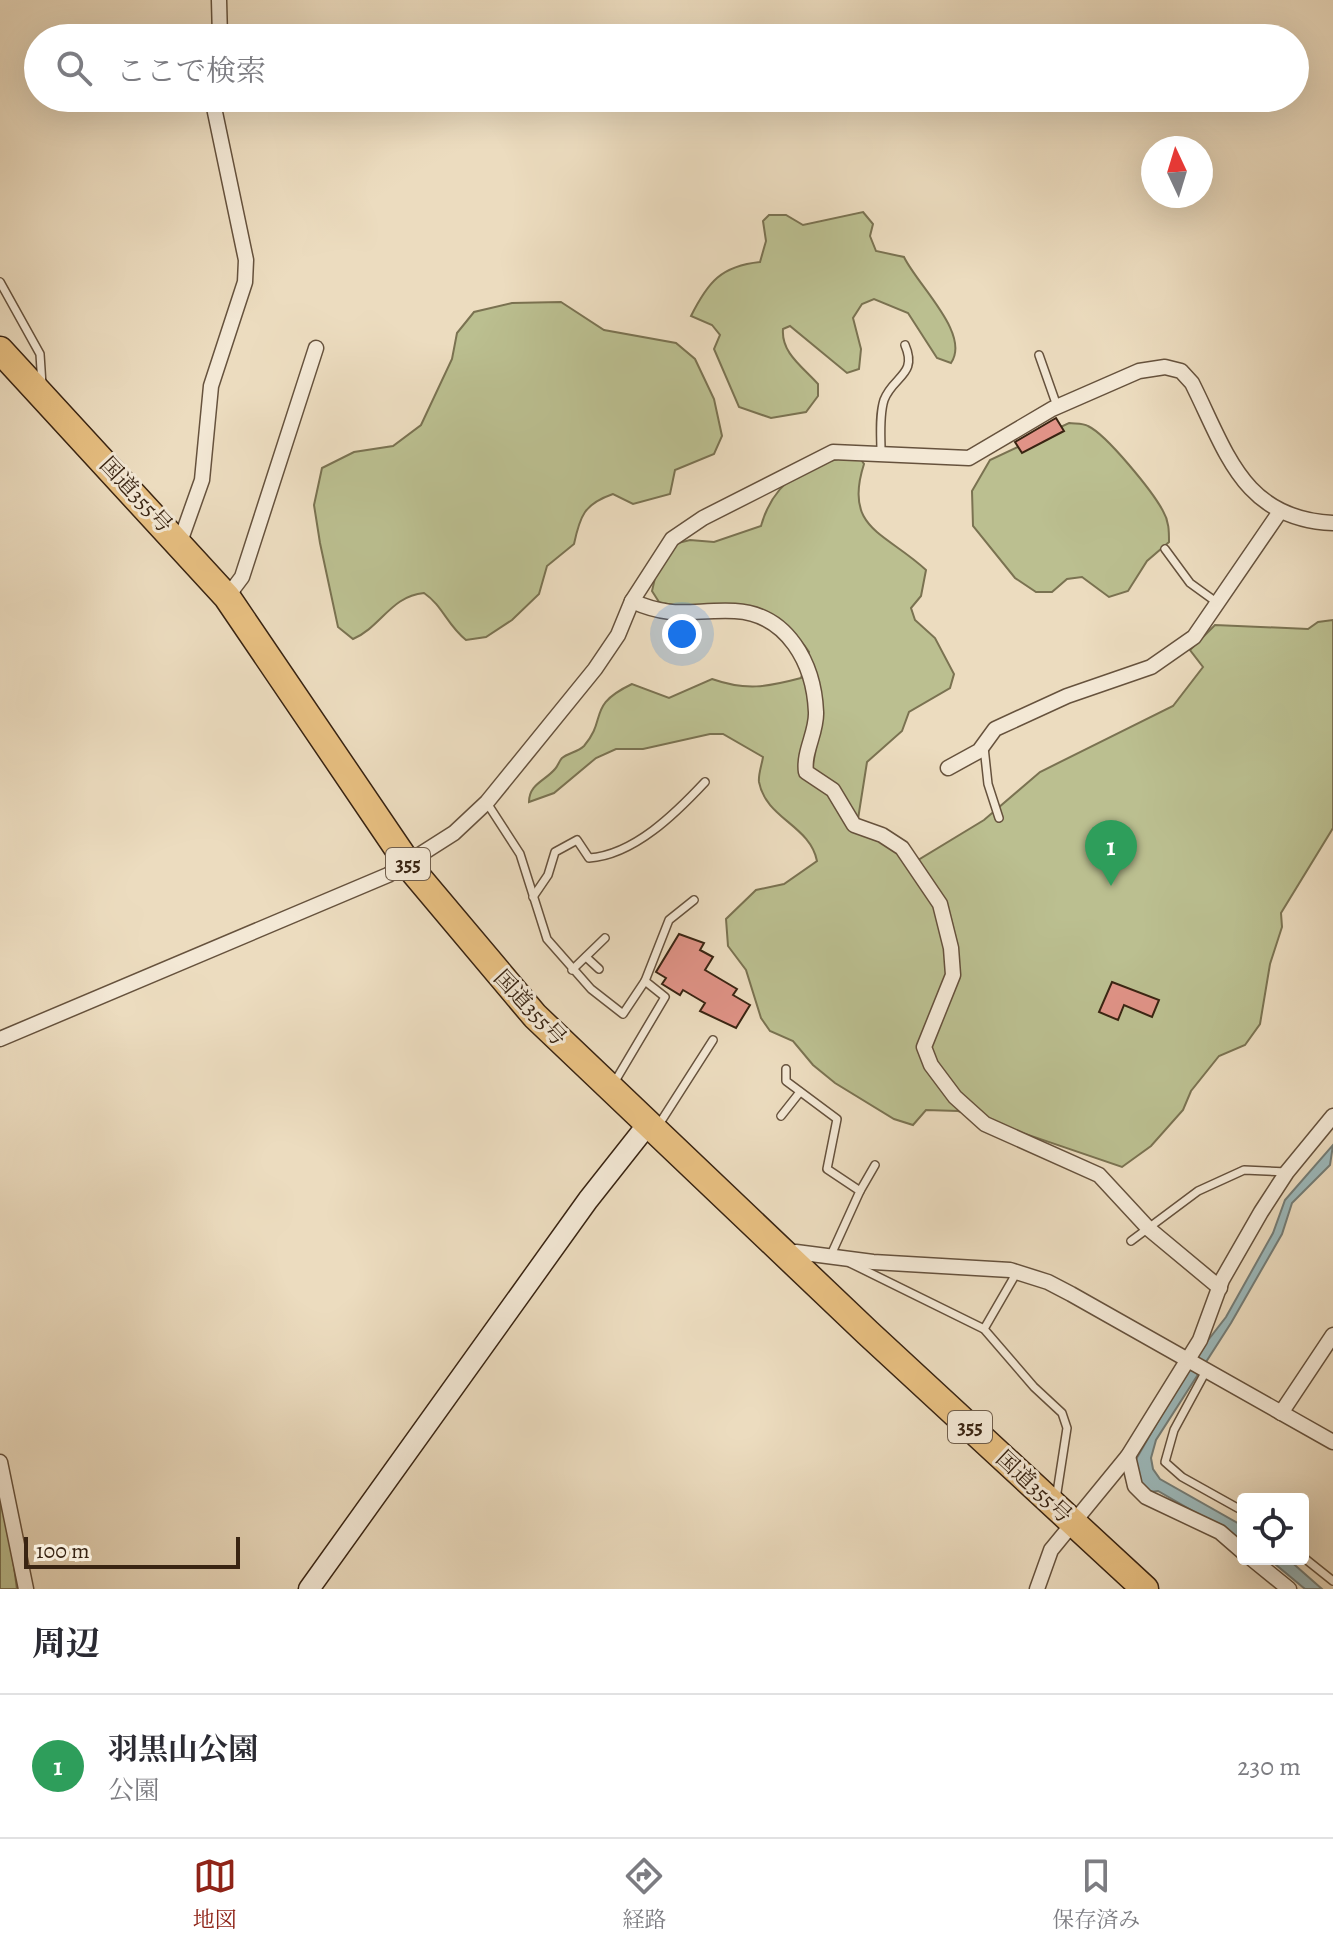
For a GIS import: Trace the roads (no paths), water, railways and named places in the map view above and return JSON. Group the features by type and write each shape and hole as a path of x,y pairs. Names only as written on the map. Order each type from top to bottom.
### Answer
{"highway":[{"name":"国道355号","path":"0,350 180,542 227,597 408,863 476,951 535,1016 1145,1589"}],"street":[{"path":"219,0 220,24"},
{"path":"180,542 202,480 211,386 245,282 246,260 215,112"},
{"path":"227,597 242,577 316,348"},
{"path":"0,1039 330,901 408,863 454,833 487,802 595,669 618,635 632,601 672,539 703,518 833,452 969,458 1058,407 1139,371 1165,367 1181,371 1192,383 1241,478 1279,513 1303,521 1333,523"},
{"path":"948,768 984,745 995,729 1067,696 1151,667 1194,637 1279,513"},
{"path":"632,601 651,609 679,614 740,611 791,637 804,658 816,708 806,772 833,790 854,825 882,835 902,848 940,904 951,948 953,975 925,1039 931,1065 955,1097 985,1124 1099,1175 1149,1229 1220,1288"},
{"path":"1037,1589 1064,1515 1128,1456 1195,1366 1200,1340 1220,1288 1287,1172 1333,1116"},
{"path":"309,1589 588,1200 651,1128"},
{"path":"786,1254 790,1251 837,1258 1017,1272 1048,1282 1333,1442"},
{"path":"1281,1413 1333,1335"},
{"path":"1128,1456 1135,1486 1146,1497 1220,1532 1237,1547"},
{"path":"0,1462 26,1589"},
{"path":"1259,1565 1289,1589"}],"lane":[{"path":"0,282 40,354 43,395"},
{"path":"881,452 884,400 909,367 911,358 905,345"},
{"path":"1039,355 1058,407"},
{"path":"1165,549 1190,583 1219,604"},
{"path":"984,745 988,784 999,818"},
{"path":"533,897 548,875 555,852 577,840 589,858 612,852 667,823 705,782"},
{"path":"487,802 520,854 547,939 572,970 614,1010 623,1014 645,981 669,920 694,900"},
{"path":"572,970 605,938"},
{"path":"586,957 599,969"},
{"path":"611,1089 665,997 645,981"},
{"path":"651,1128 713,1040"},
{"path":"786,1069 786,1081 837,1119 827,1169 860,1191"},
{"path":"781,1116 800,1092"},
{"path":"875,1165 860,1191 837,1258 984,1329 1034,1387 1062,1413 1067,1428 1064,1515"},
{"path":"1131,1241 1198,1191 1244,1170 1287,1172"},
{"path":"984,1329 1017,1272"},
{"path":"1195,1366 1165,1462 1182,1477 1237,1508"},
{"path":"1309,1562 1333,1581"}],"water":[{"path":"1333,1145 1330,1165 1292,1203 1282,1234 1231,1323 1156,1440 1151,1458 1153,1469 1160,1479 1237,1523 1237,1537 1158,1491 1150,1492 1141,1483 1135,1461 1195,1357 1226,1317 1273,1233 1285,1200"},
{"path":"1276,1565 1295,1565 1322,1589 1305,1589"}],"place":[{"name":"羽黒山公園","path":"1111,886"}]}
